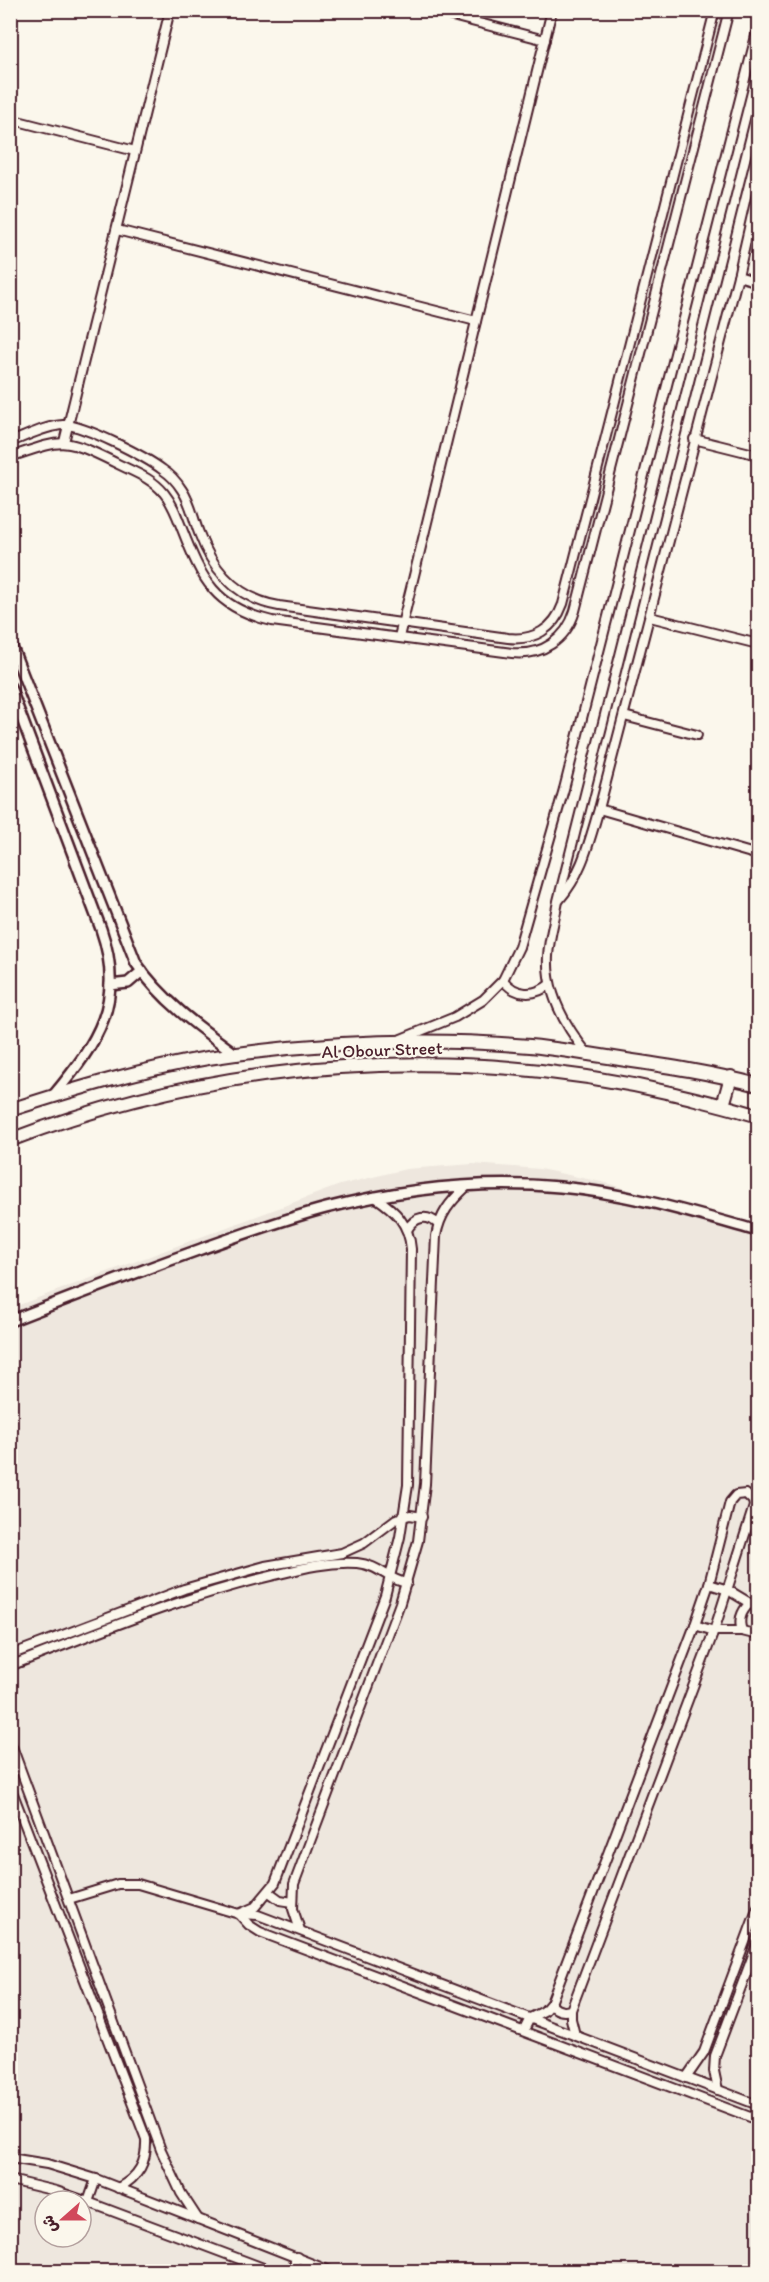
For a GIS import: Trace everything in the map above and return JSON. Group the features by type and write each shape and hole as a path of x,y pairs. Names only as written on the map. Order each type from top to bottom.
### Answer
{"main road":[{"name":"Al Obour Street","path":"10,1110 53,1096 165,1067 318,1045 396,1041 488,1043 588,1054 731,1077 759,1085"},
{"name":"Al Obour Street","path":"10,1140 80,1116 178,1090 285,1072 375,1065 489,1066 557,1072 629,1083 723,1105 759,1116"},
{"path":"723,1105 731,1077"}],"street":[{"path":"64,442 170,10"},
{"path":"429,10 545,40"},
{"path":"399,637 552,10"},
{"path":"10,442 52,427 68,425 83,429 146,459 168,474 187,497 199,533 212,561 233,586 251,598 279,606 516,639 532,637 546,630 557,618 563,604 714,10"},
{"path":"10,457 51,443 64,442 80,445 149,479 162,490 176,512 202,577 217,595 236,609 272,621 512,653 527,654 542,650 561,637 569,625 587,564 729,10"},
{"path":"396,1041 469,1010 483,1000 503,980 519,947 564,789 759,28"},
{"path":"588,1054 563,1019 550,984 548,954 558,901 759,108"},
{"path":"10,119 135,151"},
{"path":"558,901 574,881 581,867 599,809 759,189"},
{"path":"117,230 476,321"},
{"path":"647,275 662,278"},
{"path":"738,276 759,282"},
{"path":"694,439 759,455"},
{"path":"574,561 587,564"},
{"path":"650,617 759,644"},
{"path":"10,642 129,949 142,971 189,1019 237,1055"},
{"path":"10,687 101,929 109,959 110,985 104,1020 78,1066 53,1096"},
{"path":"624,716 697,735"},
{"path":"599,809 759,855"},
{"path":"110,985 128,983 142,971"},
{"path":"503,980 510,988 525,994 536,993 550,984"},
{"path":"10,1321 134,1273 269,1225 326,1208 422,1190 535,1185 582,1189 666,1206 759,1231"},
{"path":"300,1930 293,1902 294,1884 407,1583 422,1518 438,1224 448,1205 466,1187"},
{"path":"239,1914 255,1907 275,1883 363,1657 390,1576 404,1516 408,1485 411,1249 407,1230 401,1217 375,1197"},
{"path":"407,1230 415,1220 423,1217 432,1219 438,1224"},
{"path":"524,2031 530,2018 544,2011 551,2003 710,1584 730,1502 736,1495 746,1494 753,1501 754,1506 728,1590 571,2010 575,2035"},
{"path":"10,1654 224,1577 266,1566 334,1555 355,1547 391,1522 404,1516 422,1518"},
{"path":"355,1547 355,1563"},
{"path":"10,1666 187,1599 310,1566 355,1563 374,1567 407,1583"},
{"path":"710,1584 728,1590 759,1608"},
{"path":"741,1631 740,1619 749,1604"},
{"path":"125,1611 128,1620"},
{"path":"695,1625 714,1631 741,1631 759,1635"},
{"path":"363,1657 378,1663"},
{"path":"337,1723 352,1729"},
{"path":"10,1741 174,2179 198,2219"},
{"path":"312,1784 328,1791"},
{"path":"10,1786 146,2139 145,2159 135,2177 118,2188"},
{"path":"69,1899 118,1884 138,1884 239,1914 258,1915 759,2105"},
{"path":"269,1892 280,1900 293,1902"},
{"path":"686,2078 699,2061 759,1906"},
{"path":"239,1914 249,1925 260,1932 759,2120"},
{"path":"718,2090 714,2066 715,2056 759,1942"},
{"path":"79,1964 92,1960"},
{"path":"551,2003 562,2011 571,2010"},
{"path":"699,2061 714,2066"},
{"path":"139,2121 150,2117"},
{"path":"10,2158 47,2164 96,2179 333,2271"},
{"path":"93,2189 96,2179"},
{"path":"10,2180 48,2189"},
{"path":"93,2204 273,2271"},
{"path":"291,2271 297,2258"}],"shaded area":[{"path":"473,1164 540,1169 606,1183 758,1229 758,2271 11,2272 11,1308 340,1185 406,1169"}]}
